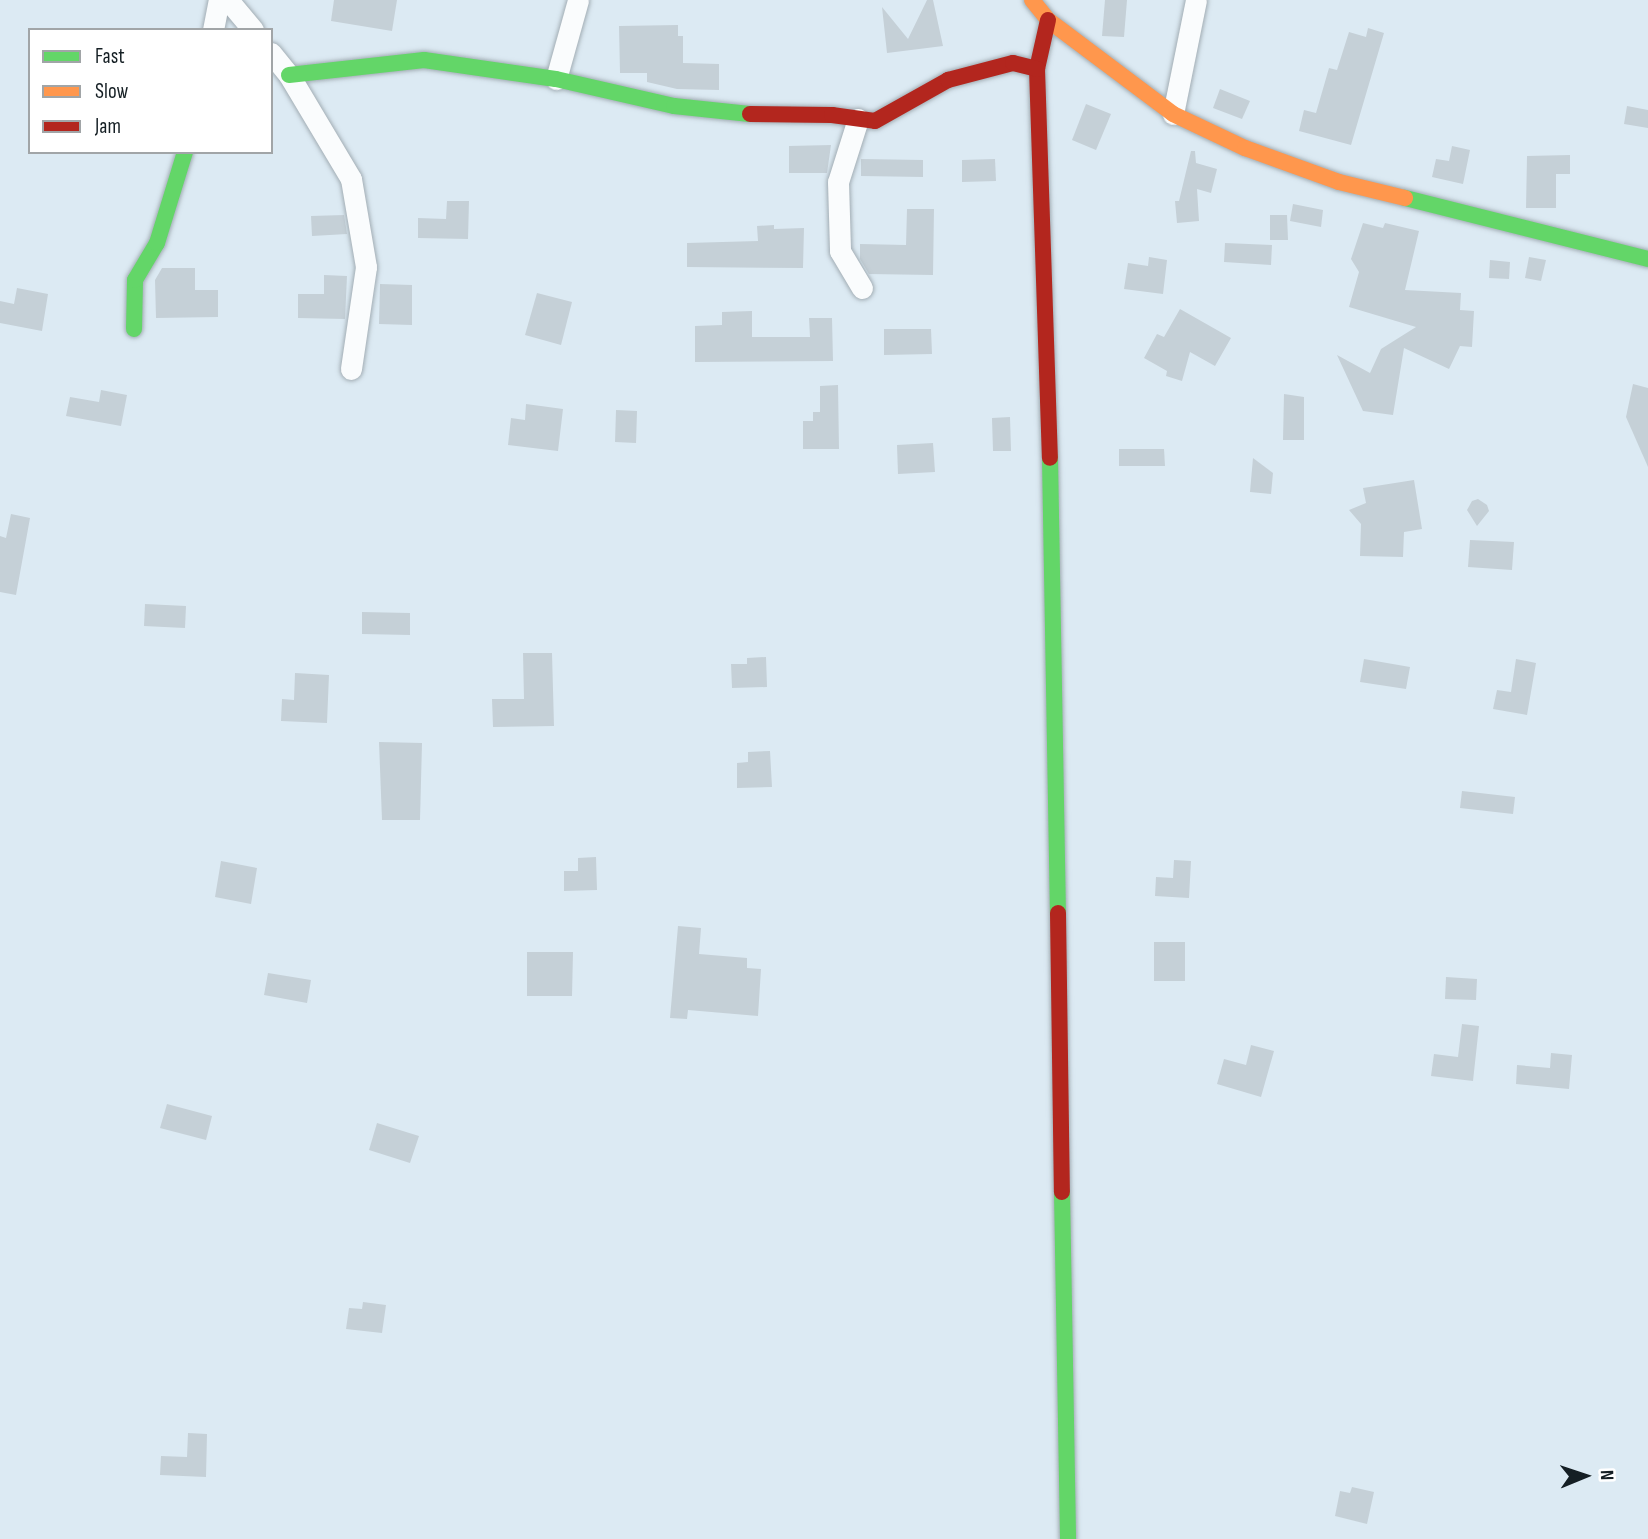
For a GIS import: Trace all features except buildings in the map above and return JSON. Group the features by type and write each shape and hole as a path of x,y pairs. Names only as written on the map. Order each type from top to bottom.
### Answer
{"street":[{"path":"213,28 219,0"},
{"path":"228,0 251,28"},
{"path":"556,79 578,0"},
{"path":"1032,0 1048,20 1173,114 1245,148 1339,182 1648,259"},
{"path":"1173,114 1196,0"},
{"path":"1048,20 1037,69 1048,346 1068,1539"},
{"path":"273,55 289,75 351,179 366,267 351,369"},
{"path":"289,75 424,60 556,79 674,106 757,116 832,115 875,121 948,80 1013,63 1037,69"},
{"path":"858,119 838,182 840,251 862,288"},
{"path":"134,330 135,280 157,243 184,154"}],"traffic: fast":[{"path":"289,75 424,60 556,79 674,106 750,114"},
{"path":"134,329 135,280 157,243 184,154"},
{"path":"1405,198 1648,259"},
{"path":"1050,458 1058,913"},
{"path":"1062,1192 1068,1539"}],"traffic: slow":[{"path":"1032,0 1048,20 1173,114 1245,148 1339,182 1405,198"}],"traffic: jam":[{"path":"1048,20 1037,69 1050,458"},
{"path":"750,114 832,115 875,121 948,80 1013,63 1037,69"},
{"path":"1058,913 1062,1192"}]}
